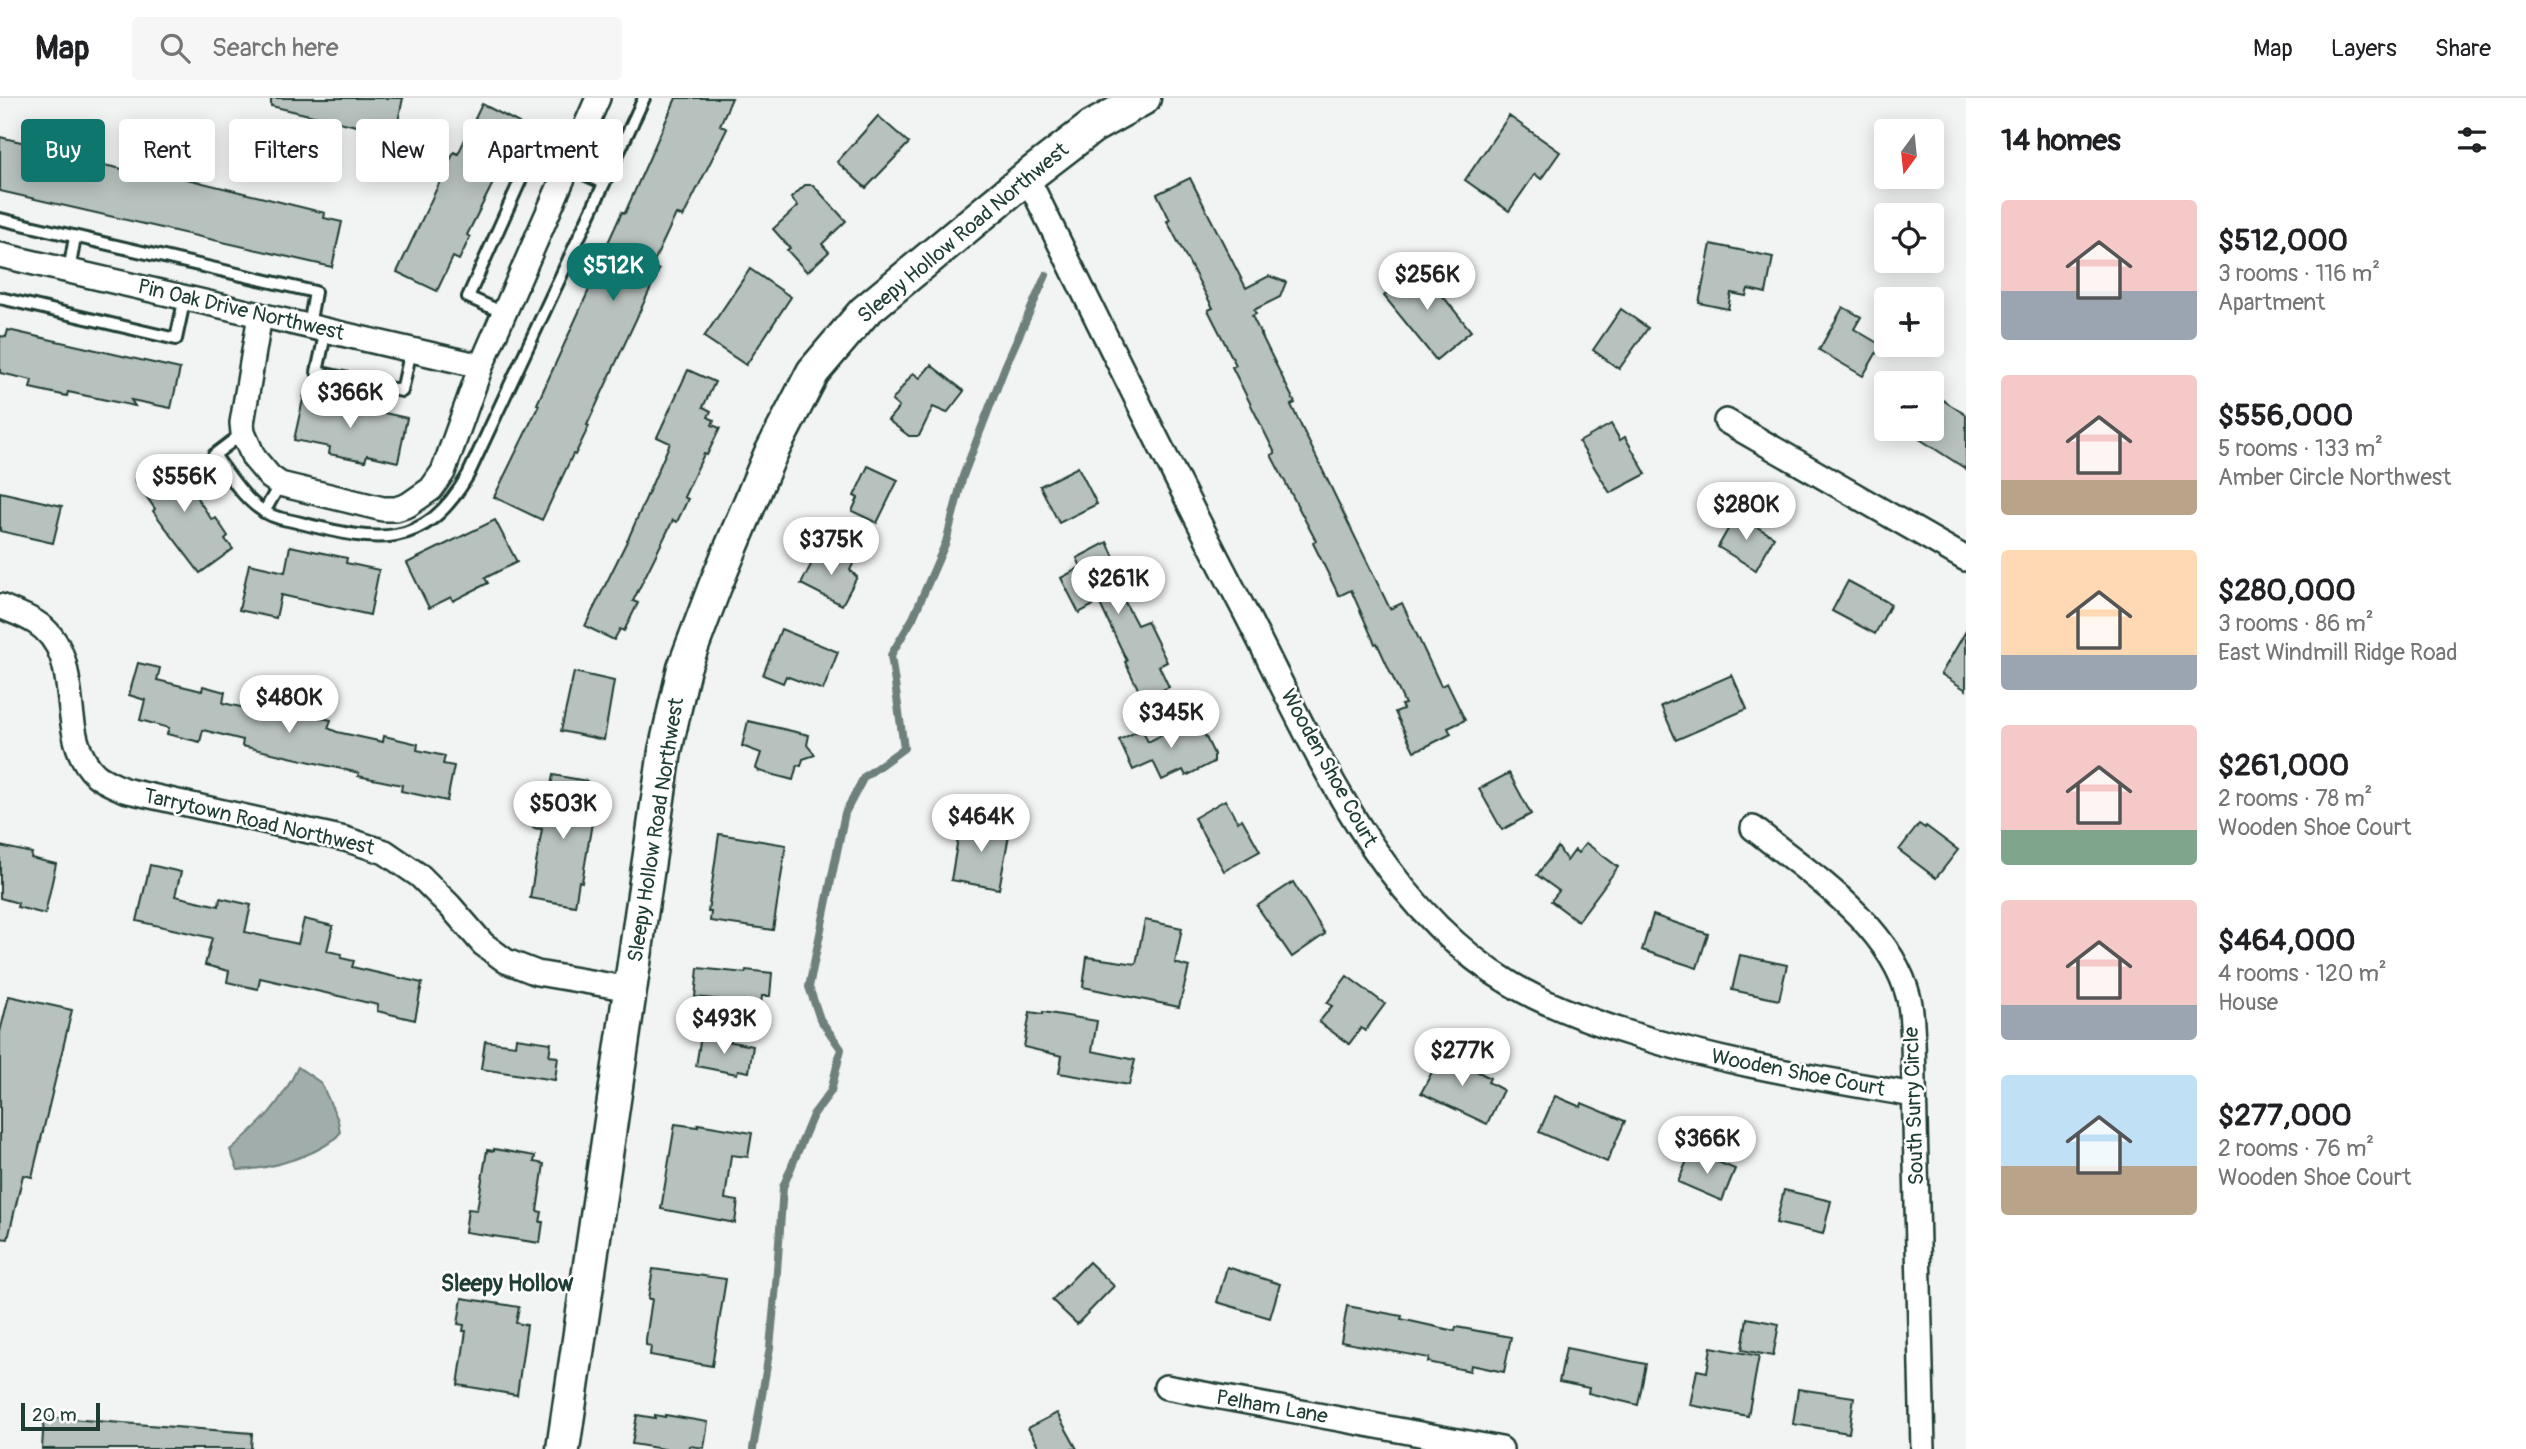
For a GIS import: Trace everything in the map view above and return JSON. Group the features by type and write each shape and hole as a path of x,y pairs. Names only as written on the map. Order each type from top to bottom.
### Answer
{"street":[{"path":"589,119 598,98"},
{"name":"Sleepy Hollow Road Northwest","path":"563,1449 665,751 684,668 770,455 813,372 864,312 1027,177 1092,127 1144,98"},
{"name":"Wooden Shoe Court","path":"1027,177 1217,558 1339,793 1368,843 1406,893 1454,943 1511,984 1583,1019 1666,1045 1749,1066 1914,1095"},
{"path":"260,315 243,414 243,433 254,458 270,477 280,484 385,523 397,509 408,505 431,489 443,472 481,366 561,182"},
{"name":"Pin Oak Drive Northwest","path":"0,255 481,366"},
{"path":"1726,421 1966,559"},
{"name":"Tarrytown Road Northwest","path":"0,606 37,623 58,646 67,672 80,755 96,775 124,790 345,839 385,852 420,876 483,944 506,961 537,972 631,989"},
{"name":"South Surry Circle","path":"1753,828 1854,909 1889,952 1909,998 1913,1041 1923,1449"},
{"name":"Pelham Lane","path":"1167,1387 1501,1449"}],"lane":[{"path":"243,433 214,455 254,505 264,512 362,536 385,523 407,533 431,520 449,503 463,482 644,98"},
{"path":"504,313 468,297 520,182"},
{"path":"0,219 315,292 317,372 402,391 411,350"},
{"path":"69,271 75,237"},
{"path":"0,298 176,339 185,297"},
{"path":"443,472 463,482"},
{"path":"264,512 280,484"}],"shaded area":[{"path":"298,1067 321,1083 338,1120 340,1133 320,1148 293,1160 238,1170 230,1150 269,1113"}],"building":[{"path":"271,98 403,98 399,119 356,119 356,126 342,123 342,119 326,119 271,106"},
{"path":"676,98 732,98 720,125 727,129 683,217 676,214 652,266 659,270 587,425 589,426 542,520 494,497 539,405 537,404 608,248 606,247 622,212 625,213"},
{"path":"482,104 511,119 475,119"},
{"path":"878,116 909,143 866,188 837,162"},
{"path":"1509,116 1560,152 1541,179 1535,174 1509,211 1465,180"},
{"path":"0,137 21,142 21,182 105,182 105,165 119,168 119,182 199,182 325,213 324,218 342,222 332,267 0,191"},
{"path":"463,144 463,182 494,182 467,235 470,237 459,260 453,257 437,291 397,272 440,182 449,182 449,163 454,152 458,154"},
{"path":"1190,178 1246,288 1269,276 1286,282 1280,297 1254,310 1256,314 1252,316 1295,403 1291,405 1390,609 1402,603 1441,686 1447,683 1465,720 1448,728 1451,734 1427,746 1414,751 1395,712 1403,709 1401,705 1405,704 1377,643 1375,644 1351,590 1339,596 1313,543 1316,541 1271,455 1275,453 1232,367 1236,365 1208,310 1213,308 1167,221 1170,220 1157,194"},
{"path":"805,185 813,185 846,221 822,244 829,252 807,272 773,229 798,206 791,198"},
{"path":"1711,244 1773,257 1766,293 1748,289 1746,296 1731,293 1728,309 1699,303"},
{"path":"1417,264 1471,331 1436,360 1384,296"},
{"path":"750,269 791,297 746,365 704,337"},
{"path":"1843,307 1861,317 1854,329 1874,341 1874,357 1863,376 1819,350"},
{"path":"1621,309 1648,328 1619,369 1593,350"},
{"path":"8,330 180,369 171,408 131,400 135,406 68,392 67,396 30,388 32,380 0,373 0,336 6,337"},
{"path":"931,365 964,391 947,413 933,407 919,436 909,436 888,420 899,407 892,401 913,373 920,378"},
{"path":"688,370 715,382 703,407 711,411 708,417 714,420 712,425 720,428 707,455 704,454 684,497 688,499 677,522 673,520 633,601 638,603 624,631 620,629 614,640 585,626 629,537 670,443 657,437"},
{"path":"304,395 407,418 398,462 367,455 365,461 329,454 330,447 294,440"},
{"path":"1944,401 1966,415 1966,469 1923,441 1944,441"},
{"path":"1611,424 1620,440 1625,437 1646,474 1610,493 1579,442"},
{"path":"169,457 176,467 179,464 193,483 189,486 212,520 216,518 228,536 225,539 233,549 200,573 153,511 155,509 135,480"},
{"path":"868,466 898,480 877,523 852,511 858,498 854,496"},
{"path":"1078,467 1097,504 1059,523 1040,486"},
{"path":"0,492 62,506 53,543 0,531"},
{"path":"1736,515 1774,537 1756,570 1718,547"},
{"path":"495,520 517,562 485,578 488,583 453,601 451,597 429,608 407,563"},
{"path":"1107,542 1127,584 1118,589 1137,625 1147,621 1167,662 1159,666 1169,687 1143,699 1099,602 1079,613 1061,578 1081,567 1077,558"},
{"path":"290,546 347,558 346,563 379,570 370,615 281,595 276,618 239,610 249,564 285,572"},
{"path":"834,549 855,560 850,570 857,577 842,605 801,584 815,557 828,562"},
{"path":"1848,581 1891,604 1875,634 1832,611"},
{"path":"781,629 838,652 823,690 786,676 783,683 763,675"},
{"path":"1966,631 1966,690 1941,674"},
{"path":"138,663 160,668 157,680 202,691 203,686 225,692 223,703 267,713 269,706 331,720 328,728 337,732 383,742 384,736 418,744 417,750 445,756 443,764 454,766 447,801 401,791 402,785 358,776 359,773 242,746 243,740 203,730 200,742 167,734 169,728 140,720 145,700 129,695"},
{"path":"574,672 614,681 604,740 561,731"},
{"path":"1732,675 1747,709 1676,740 1661,706"},
{"path":"748,721 809,735 807,745 815,755 803,759 801,766 797,765 793,780 759,771 756,768 761,753 742,746"},
{"path":"1198,721 1214,754 1214,762 1186,776 1183,770 1162,780 1153,761 1133,770 1119,740 1142,729 1148,742 1188,722 1190,725"},
{"path":"1509,773 1531,814 1502,830 1479,789"},
{"path":"553,775 587,781 585,797 596,799 582,882 579,881 575,906 530,898 542,829 533,828 538,800 548,802"},
{"path":"1225,800 1238,822 1242,819 1260,851 1224,871 1194,818"},
{"path":"977,815 1000,819 998,833 1009,835 999,889 951,880 960,826 974,829"},
{"path":"1919,824 1925,828 1926,826 1958,850 1936,878 1899,850"},
{"path":"719,834 786,845 773,930 710,921 711,912 708,912"},
{"path":"1586,843 1618,867 1578,921 1551,901 1559,891 1537,875 1558,847 1567,861 1575,850 1578,853"},
{"path":"0,846 32,853 31,858 56,864 45,914 17,907 18,903 0,898"},
{"path":"150,865 181,872 175,896 219,906 220,898 251,905 245,932 298,944 304,919 333,926 327,951 342,954 341,958 354,961 352,967 422,983 415,1020 377,1011 378,1005 260,978 258,989 227,982 229,971 205,965 212,938 137,921"},
{"path":"1293,882 1325,934 1292,957 1257,906"},
{"path":"1653,915 1708,934 1697,968 1642,950"},
{"path":"1145,920 1182,928 1175,963 1189,967 1179,1007 1083,987 1087,957 1136,964"},
{"path":"1740,955 1787,965 1779,1000 1732,990"},
{"path":"698,968 772,973 770,996 762,996 761,1004 695,997"},
{"path":"1347,976 1385,1004 1365,1031 1361,1028 1349,1044 1319,1022 1332,1006 1327,1003"},
{"path":"9,996 72,1010 32,1177 23,1175 8,1239 0,1238 0,1032"},
{"path":"1030,1012 1097,1021 1092,1051 1135,1060 1129,1085 1059,1073 1062,1056 1024,1047"},
{"path":"701,1036 753,1046 749,1072 738,1070 737,1074 696,1066"},
{"path":"516,1038 551,1043 549,1056 558,1057 555,1080 481,1069 485,1041 515,1045"},
{"path":"1443,1051 1470,1064 1469,1067 1490,1078 1488,1082 1503,1090 1487,1124 1421,1093"},
{"path":"1555,1096 1581,1107 1582,1103 1625,1121 1607,1162 1539,1132"},
{"path":"675,1124 698,1127 698,1124 752,1133 748,1157 731,1155 725,1199 738,1201 735,1223 661,1209"},
{"path":"487,1150 535,1156 534,1162 544,1164 537,1211 542,1212 540,1222 543,1222 540,1243 465,1232 468,1209 477,1210"},
{"path":"1691,1151 1735,1169 1722,1201 1678,1182"},
{"path":"1784,1190 1831,1201 1823,1234 1776,1223"},
{"path":"1089,1262 1114,1286 1077,1324 1052,1300"},
{"path":"1227,1267 1280,1284 1270,1318 1217,1302"},
{"path":"653,1269 726,1279 712,1366 650,1355 651,1346 646,1345 646,1339"},
{"path":"462,1298 519,1307 516,1323 527,1325 517,1395 458,1385 466,1331 463,1331 464,1325 458,1324"},
{"path":"1347,1306 1402,1316 1401,1319 1455,1331 1456,1327 1511,1337 1504,1372 1471,1365 1470,1371 1428,1362 1429,1358 1341,1342"},
{"path":"1747,1318 1779,1324 1773,1356 1742,1350"},
{"path":"1711,1347 1759,1356 1748,1416 1690,1405 1697,1370 1707,1372"},
{"path":"1566,1348 1646,1364 1638,1405 1588,1393 1589,1388 1559,1382"},
{"path":"1798,1389 1854,1397 1849,1433 1793,1424"},
{"path":"1057,1413 1077,1449 1040,1449 1028,1428"},
{"path":"637,1415 655,1418 655,1415 665,1415 708,1422 704,1448 689,1446 689,1449 664,1449 632,1444"},
{"path":"44,1417 252,1433 251,1449 42,1449"}],"waterway":[{"path":"753,1449 770,1347 783,1187 813,1115 831,1091 841,1049 820,1019 809,987 845,813 864,777 904,748 891,655 913,618 946,542 963,476 1005,367 1046,275"}],"district":[{"name":"Sleepy Hollow","path":"507,1283"}]}
